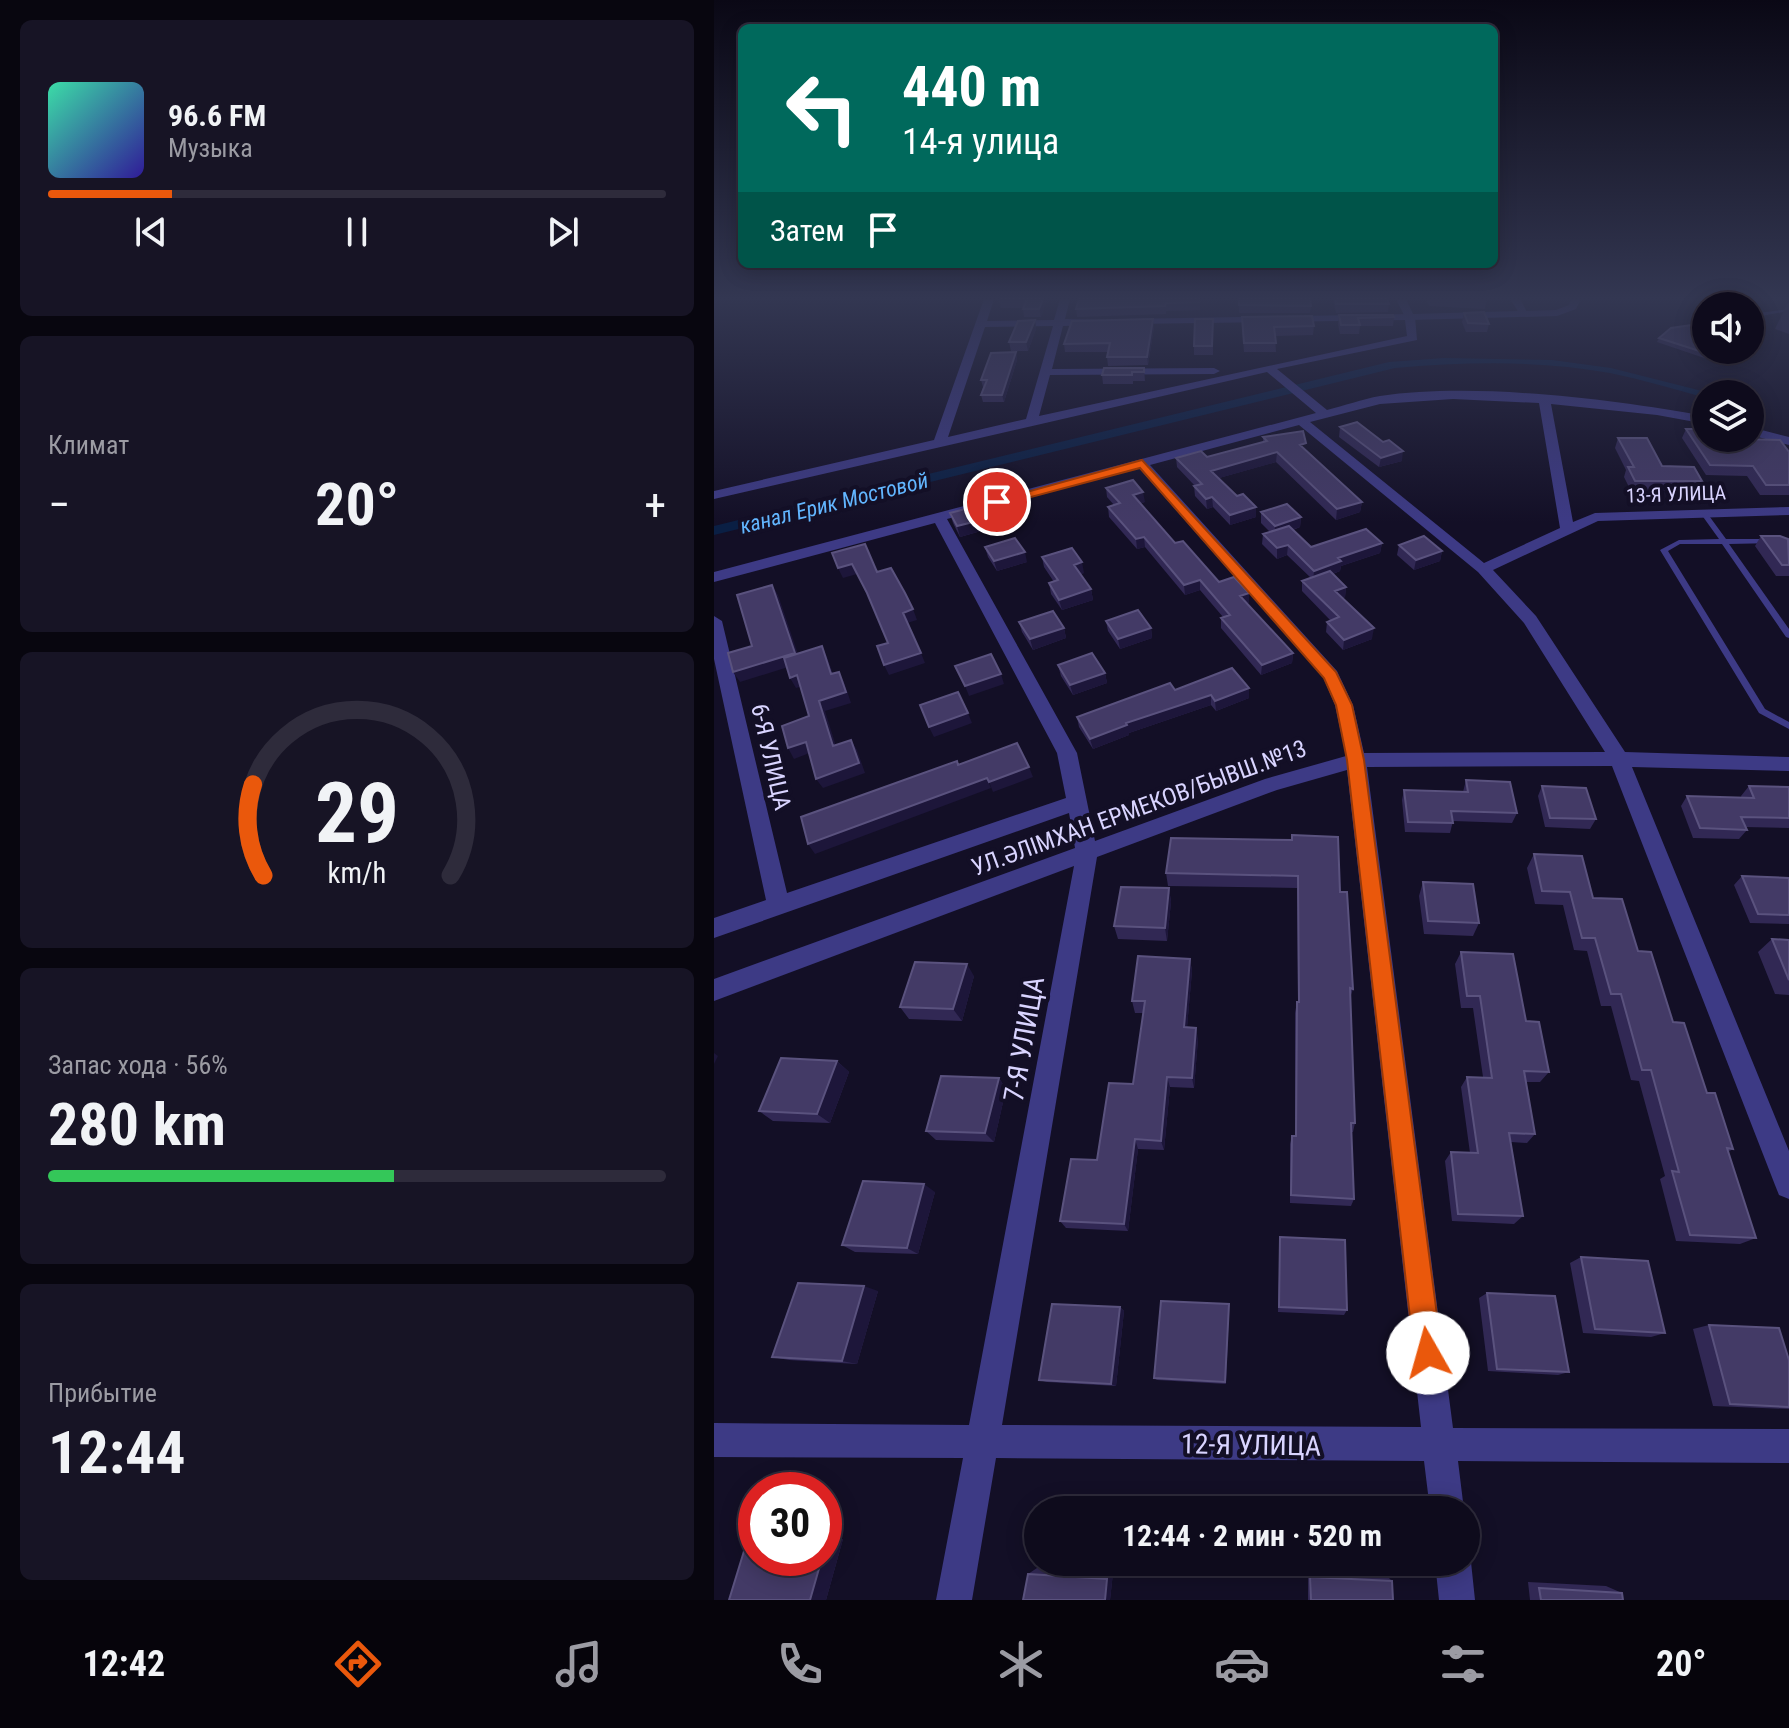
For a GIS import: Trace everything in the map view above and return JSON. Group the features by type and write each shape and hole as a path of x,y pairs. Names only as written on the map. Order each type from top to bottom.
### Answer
{"street":[{"path":"940,442 964,374"},
{"path":"1032,421 1045,374"},
{"path":"1134,374 1230,374"},
{"path":"1277,374 1326,416"},
{"path":"714,495 1032,421 1205,375"},
{"path":"714,577 1380,400 1453,395 1544,400 1692,417"},
{"path":"1544,400 1567,529"},
{"path":"1302,422 1483,569 1530,620 1619,759 1789,1185"},
{"path":"1764,435 1789,441"},
{"path":"1142,464 1331,675 1344,705 1356,760 1445,1496"},
{"name":"13-Я УЛИЦА","path":"1483,569 1595,517 1789,511"},
{"name":"7-Я УЛИЦА","path":"939,517 1067,753 1087,855 954,1600"},
{"name":"6-Я УЛИЦА","path":"714,621 778,904"},
{"name":"УЛ.ӘЛІМХАН ЕРМЕКОВ/БЫВШ.№13","path":"714,990 1087,855 1272,784 1356,760 1619,759 1789,764"},
{"name":"УЛ.ӘЛІМХАН ЕРМЕКОВ/БЫВШ.№13","path":"714,928 1076,802"},
{"name":"12-Я УЛИЦА","path":"714,1440 1439,1447 1789,1446"},
{"path":"1454,1576 1457,1600"}],"lane":[{"path":"1705,514 1789,635"},
{"path":"1789,547 1776,541 1679,542 1664,550 1762,711 1789,726"}],"water":[{"name":"канал Ерик Мостовой","path":"1341,374 1372,374 714,535 714,526"},
{"name":"канал Ерик Мостовой","path":"1613,374 1633,374 1692,388 1692,394"}],"building":[{"path":"983,374 1009,374 1002,395 981,395 987,380 981,380"},
{"path":"1357,422 1383,442 1389,440 1403,451 1381,458 1340,427"},
{"path":"1303,431 1306,443 1300,445 1362,502 1337,509 1277,452 1211,471 1237,496 1243,494 1256,507 1230,515 1212,497 1206,499 1194,486 1202,484 1176,458 1201,451 1207,457 1267,441 1263,437"},
{"path":"1618,438 1647,438 1662,466 1694,467 1702,481 1635,481 1628,467 1634,467"},
{"path":"1764,440 1780,440 1789,452 1789,485 1766,485 1753,466 1710,465 1701,452 1764,452"},
{"path":"1133,480 1143,492 1133,495 1175,543 1183,541 1219,582 1234,577 1249,593 1240,596 1293,653 1262,665 1221,618 1230,615 1200,580 1184,585 1144,537 1136,539 1108,507 1120,503 1106,488"},
{"path":"1287,504 1301,517 1275,526 1261,512"},
{"path":"977,506 985,519 957,526 950,513"},
{"path":"1289,526 1311,547 1366,529 1382,543 1338,558 1341,561 1314,571 1288,545 1277,548 1263,534"},
{"path":"1424,536 1442,551 1416,560 1399,545"},
{"path":"1761,536 1788,539 1789,565 1782,565"},
{"path":"1015,538 1025,552 994,561 985,547"},
{"path":"865,544 877,572 891,568 905,593 913,609 903,613 921,653 884,665 877,646 888,643 867,593 852,564 838,568 832,553"},
{"path":"1072,548 1082,562 1074,565 1091,589 1059,600 1049,583 1058,580 1042,557"},
{"path":"1330,571 1346,587 1335,591 1374,628 1344,640 1327,622 1339,617 1302,581"},
{"path":"772,585 795,653 733,672 728,653 752,646 737,595"},
{"path":"1138,610 1151,628 1118,639 1106,621"},
{"path":"1053,611 1064,628 1030,639 1019,622"},
{"path":"822,646 831,674 839,672 846,692 819,701 833,746 851,740 859,763 816,779 806,742 788,748 782,726 809,716 797,675 790,678 784,658"},
{"path":"1092,653 1105,673 1070,685 1058,665"},
{"path":"991,654 1001,674 965,686 955,666"},
{"path":"1232,668 1249,688 1215,701 1211,695 1126,723 1090,739 1077,717 1170,683 1175,690"},
{"path":"958,692 968,713 929,727 920,705"},
{"path":"1017,743 1029,767 989,782 987,778 808,844 801,817 957,761 958,765"},
{"path":"1466,780 1510,782 1517,813 1451,811 1453,823 1408,822 1404,790 1468,792"},
{"path":"1542,786 1586,788 1596,819 1550,818"},
{"path":"1749,786 1789,787 1789,818 1741,817 1747,830 1700,828 1687,796 1754,798"},
{"path":"1292,835 1338,837 1340,892 1347,892 1353,989 1350,988 1355,1123 1351,1123 1354,1199 1291,1195 1292,1136 1296,1136 1299,1002 1298,876 1166,873 1171,838 1292,840"},
{"path":"1534,854 1582,856 1593,898 1622,899 1638,951 1651,952 1673,1022 1684,1023 1707,1093 1715,1093 1733,1149 1727,1148 1756,1238 1690,1235 1672,1171 1679,1172 1651,1070 1642,1070 1621,994 1611,994 1595,938 1582,938 1570,892 1542,891"},
{"path":"1742,876 1789,878 1789,915 1758,914"},
{"path":"1423,882 1473,884 1479,923 1428,921"},
{"path":"1121,887 1169,888 1165,928 1114,926"},
{"path":"1772,939 1789,940 1789,980"},
{"path":"1461,952 1513,954 1526,1021 1539,1022 1549,1072 1524,1071 1535,1134 1509,1133 1523,1216 1458,1214 1451,1152 1478,1153 1467,1077 1492,1078 1480,996 1467,996"},
{"path":"1138,956 1190,959 1184,1027 1196,1028 1192,1078 1167,1077 1161,1141 1135,1139 1124,1224 1060,1221 1071,1159 1097,1160 1109,1083 1133,1084 1145,1001 1132,1001"},
{"path":"915,962 967,964 953,1009 900,1007"},
{"path":"781,1058 837,1061 817,1114 759,1111"},
{"path":"941,1076 999,1078 985,1133 926,1131"},
{"path":"863,1181 924,1184 907,1248 842,1245"},
{"path":"1280,1237 1345,1240 1347,1310 1279,1307"},
{"path":"1581,1257 1648,1261 1665,1333 1595,1329"},
{"path":"798,1283 864,1286 842,1361 772,1357"},
{"path":"1487,1293 1555,1296 1569,1372 1497,1369"},
{"path":"1161,1301 1229,1304 1225,1382 1154,1378"},
{"path":"1052,1304 1120,1307 1111,1384 1039,1380"},
{"path":"1709,1325 1779,1328 1789,1360 1789,1407 1730,1404"},
{"path":"738,1571 738,1576 817,1576 810,1600 729,1600"},
{"path":"1028,1576 1107,1579 1105,1600 1023,1600"},
{"path":"1310,1577 1392,1581 1393,1600 1311,1600"},
{"path":"1539,1588 1622,1593 1623,1600 1541,1600"}],"route":[{"path":"997,502 1142,464 1331,675 1344,705 1356,760 1428,1353"}]}
